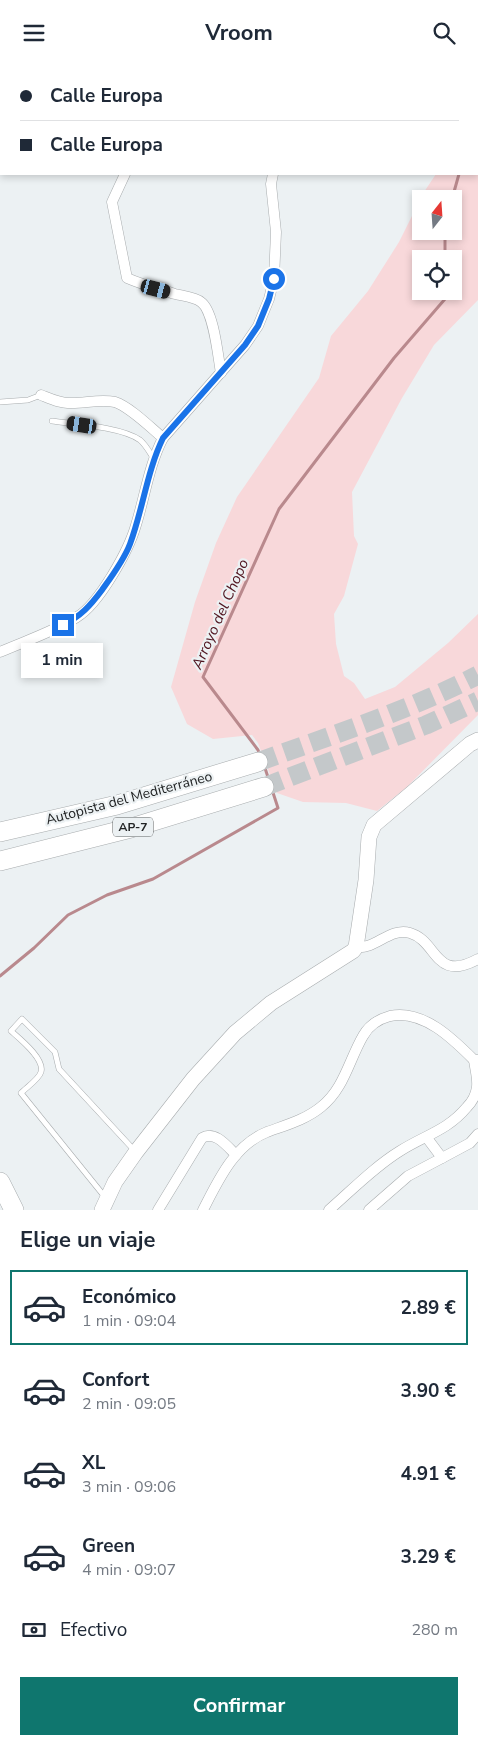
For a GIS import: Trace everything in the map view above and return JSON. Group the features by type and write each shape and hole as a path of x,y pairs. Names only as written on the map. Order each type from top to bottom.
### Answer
{"highway":[{"name":"Autopista del Mediterráneo","path":"0,832 117,805 258,762"},
{"name":"Autopista del Mediterráneo","path":"0,861 131,828 264,787"},
{"path":"0,1182 14,1210"}],"street":[{"path":"125,175 112,202 127,278 142,285 202,302 214,329 221,373"},
{"path":"0,652 78,617 95,600 129,547 154,459 163,438 245,345 258,326 269,299 274,279 276,232 271,184 272,175"},
{"path":"41,395 70,404 105,401 115,403 123,406 163,438"},
{"path":"104,1205 115,1182 136,1152 193,1079 235,1033 272,1003 353,951 356,947 366,880 369,837 374,825 470,744 478,740"},
{"path":"356,947 364,948 392,934 410,932 425,942 436,957 450,965 468,965 478,959"},
{"path":"203,1210 236,1155 251,1141 265,1133 311,1115 324,1105 340,1086 364,1033 373,1024 382,1018 396,1015 420,1019 459,1045 476,1060 477,1090 470,1104 453,1123 402,1150 383,1163 329,1210"},
{"path":"369,1210 408,1176 470,1143 478,1134"},
{"path":"158,1210 202,1138 206,1135 214,1136 236,1155"},
{"path":"427,1138 442,1159"}],"lane":[{"path":"0,402 28,399 41,395"},
{"path":"52,421 112,430 130,435 139,440 154,459"},
{"path":"104,1205 22,1093 40,1074 41,1069 40,1060 11,1031 22,1019 55,1052 59,1069 136,1152"}],"shaded area":[{"path":"435,175 478,175 478,300 434,345 402,398 352,492 354,536 358,544 344,596 334,614 336,644 344,676 354,683 365,699 395,687 448,643 478,614 478,715 407,787 377,811 346,803 303,802 277,793 258,743 252,735 213,739 187,724 171,687 195,602 216,543 237,497 319,378 331,336 368,291 399,242 412,216 412,240 462,240 462,190 425,190"}],"waterway":[{"name":"Arroyo del Chopo","path":"455,190 459,175"},
{"name":"Arroyo del Chopo","path":"445,240 445,250"},
{"name":"Arroyo del Chopo","path":"260,755 203,677 279,509 394,358 444,300"},
{"name":"Arroyo del Chopo","path":"0,976 34,948 68,915 107,895 153,879 278,808 264,765"}],"tunnel":[{"path":"258,762 397,711 478,675"},
{"path":"264,787 426,725 478,701"}],"route":[{"path":"63,625 78,617 95,600 110,579 129,547 156,451 163,438 245,345 258,326 269,299 274,279"}]}
